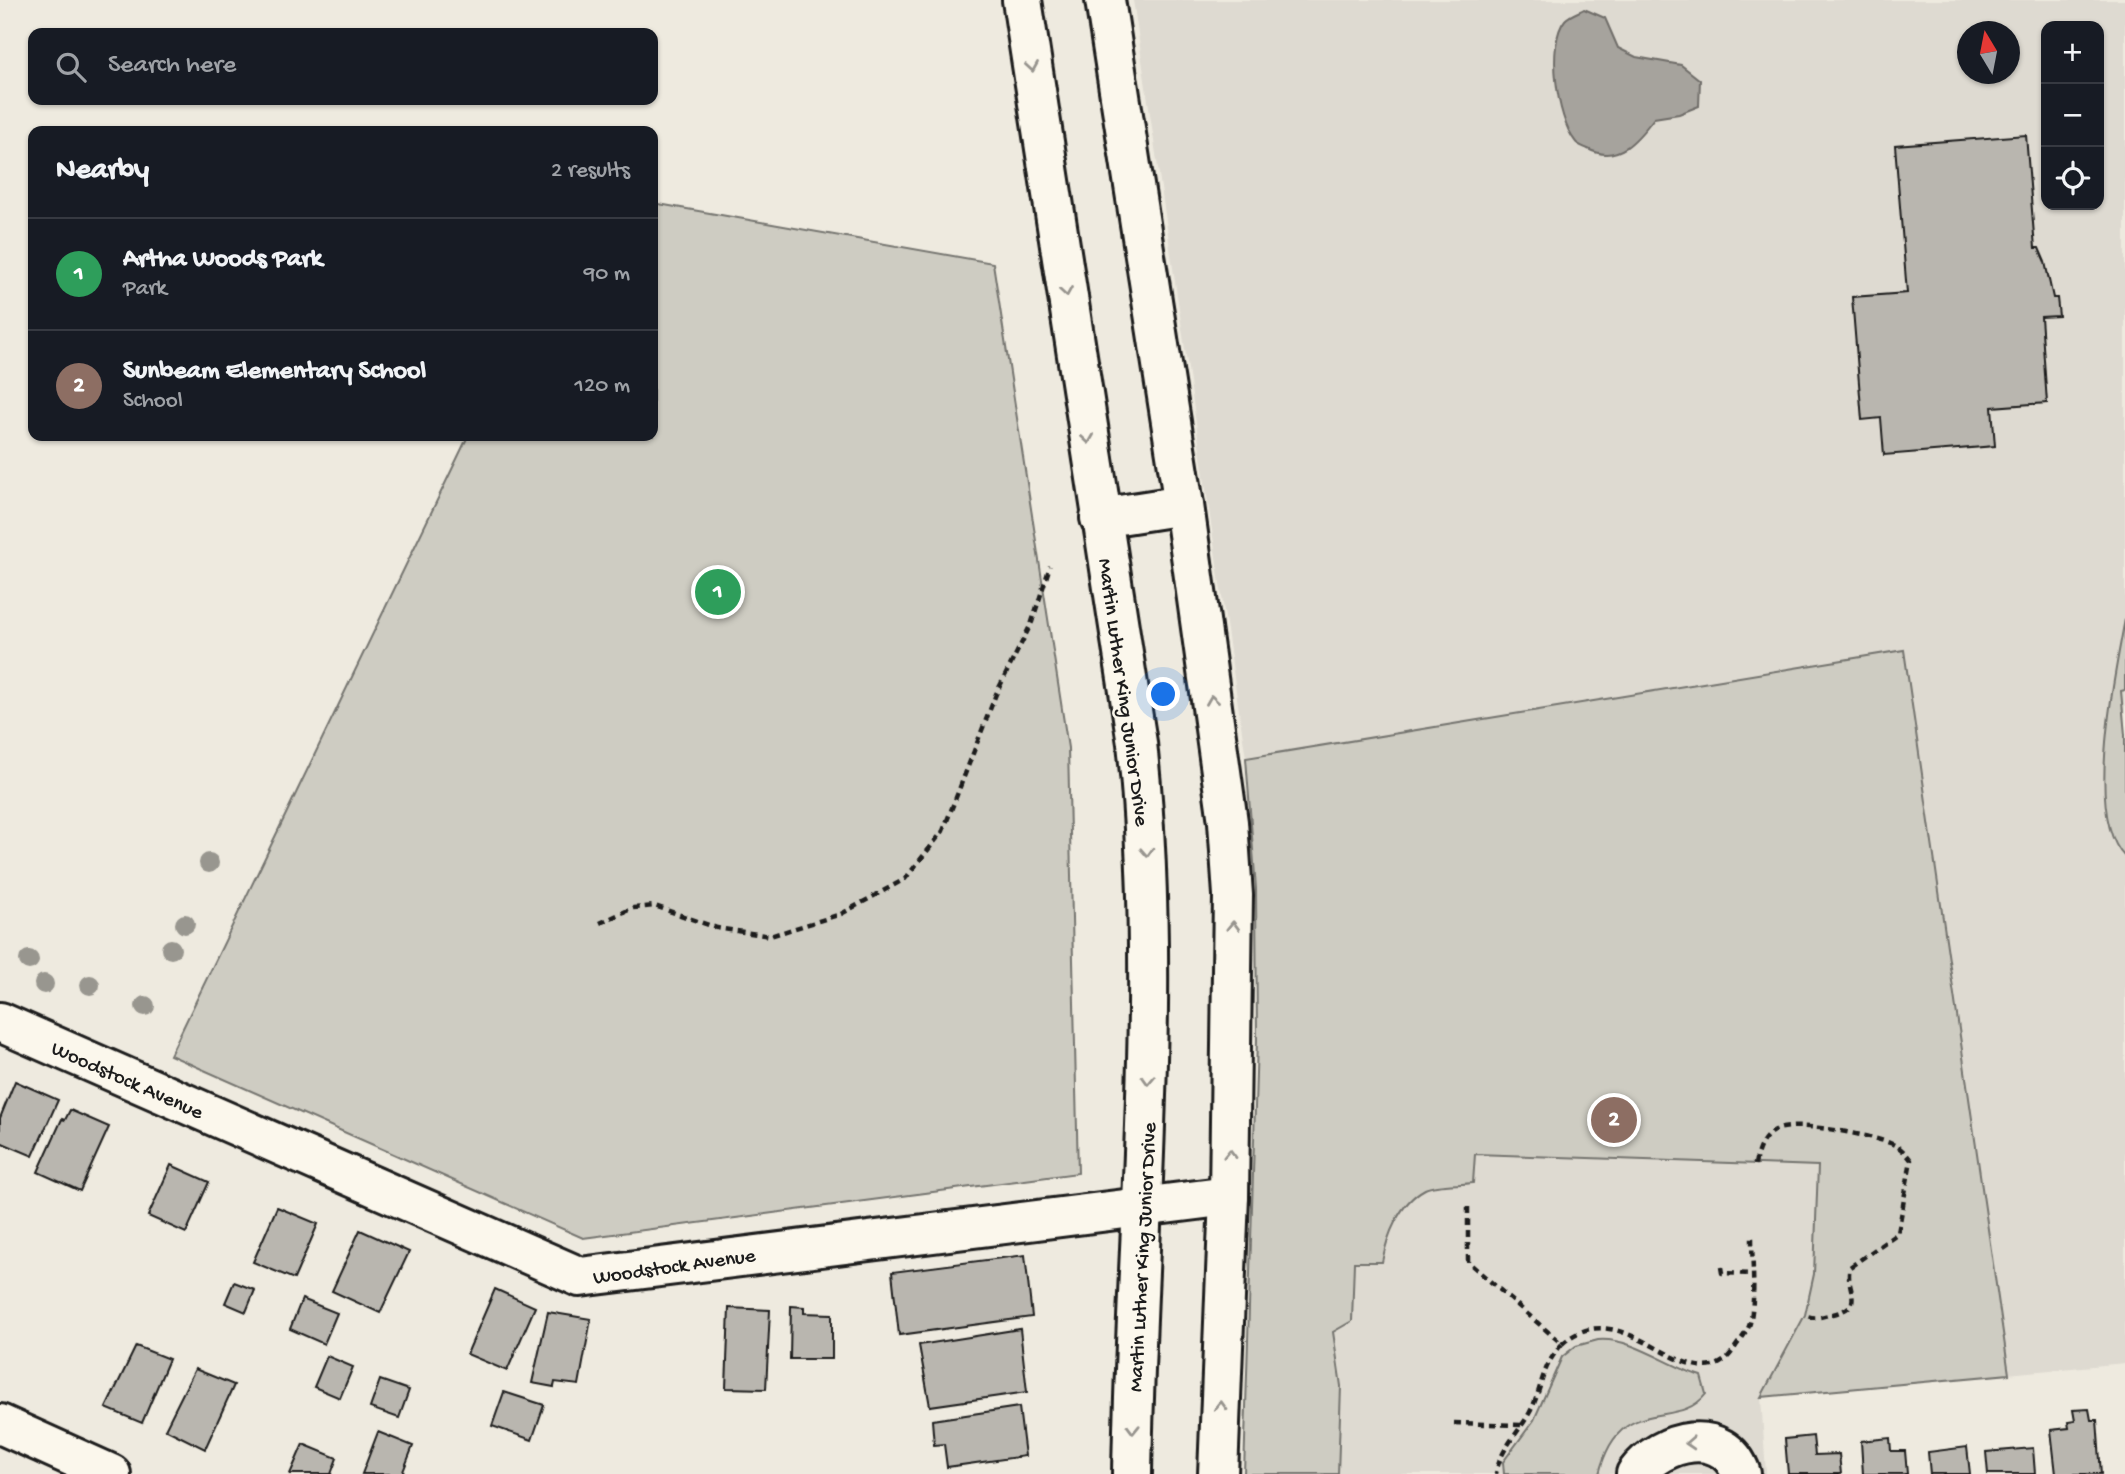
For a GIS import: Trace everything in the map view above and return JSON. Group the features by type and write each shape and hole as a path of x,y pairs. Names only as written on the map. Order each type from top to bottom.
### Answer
{"main road":[{"name":"Martin Luther King Junior Drive","path":"1022,0 1100,518 1137,743 1144,810 1151,1009 1132,1474"},
{"path":"1105,0 1221,759 1233,895 1229,1196 1218,1474"},
{"path":"1100,518 1184,505"},
{"name":"Woodstock Avenue","path":"0,1022 580,1277 1229,1196"},
{"path":"0,1424 111,1474"},
{"path":"1636,1474 1652,1457 1671,1445 1696,1441 1724,1450 1737,1464 1741,1474"}],"path":[{"path":"600,923 633,908 655,906 717,928 770,936 841,914 905,879 943,831 996,694 1032,622 1050,566"},
{"path":"1755,1165 1763,1140 1785,1126 1840,1132 1890,1143 1905,1151 1911,1160 1898,1233 1850,1268 1853,1298 1851,1306 1845,1311 1816,1318 1805,1315"},
{"path":"1468,1207 1468,1262 1562,1344"},
{"path":"1496,1474 1502,1453 1531,1409 1549,1359 1562,1344 1580,1331 1609,1327 1625,1331 1654,1350 1682,1361 1711,1369 1721,1366 1749,1324 1752,1237"},
{"path":"1721,1267 1722,1273 1752,1274"},
{"path":"1454,1423 1522,1425"}],"shaded area":[{"path":"1133,0 2125,0 2125,1363 1761,1397 1766,1474 1244,1474 1257,1040 1256,889 1246,758"},
{"path":"1584,9 1605,18 1618,48 1636,57 1681,65 1700,80 1699,106 1679,114 1654,118 1634,141 1618,152 1599,153 1577,144 1563,116 1555,63 1559,31 1565,20"},
{"path":"658,204 993,263 1068,748 1078,1173 583,1238 170,1055 466,441 658,441"},
{"path":"2125,619 2125,690 2121,691 2125,735 2125,857 2113,838 2106,811 2104,778 2110,707"},
{"path":"1904,650 2009,1374 1761,1397 1805,1315 1814,1274 1818,1166 1475,1154 1473,1183 1425,1189 1401,1211 1387,1242 1382,1262 1354,1262 1352,1321 1333,1332 1341,1386 1338,1474 1244,1474 1257,1040 1256,889 1246,758"},
{"path":"1598,1340 1611,1340 1636,1347 1701,1376 1706,1394 1694,1405 1634,1422 1620,1431 1608,1448 1599,1474 1504,1474 1503,1462 1534,1420 1562,1357 1576,1346"}],"building":[{"path":"2026,135 2035,248 2039,248 2045,262 2053,298 2057,298 2059,316 2041,317 2047,403 1992,407 1995,446 1884,455 1881,418 1862,420 1852,297 1907,293 1895,145"},
{"path":"15,1081 58,1100 33,1156 0,1142 0,1118"},
{"path":"70,1110 109,1127 80,1191 38,1172 62,1119 65,1120"},
{"path":"171,1165 209,1182 186,1233 148,1216"},
{"path":"277,1207 318,1224 294,1279 253,1262"},
{"path":"360,1230 409,1252 380,1313 332,1291"},
{"path":"1025,1255 1032,1317 899,1335 892,1272"},
{"path":"234,1282 255,1290 246,1312 225,1303"},
{"path":"495,1289 535,1307 507,1371 467,1354"},
{"path":"302,1299 337,1313 324,1344 290,1329"},
{"path":"791,1306 804,1307 804,1313 832,1314 832,1359 790,1359"},
{"path":"729,1308 770,1310 766,1389 726,1388"},
{"path":"548,1312 591,1319 579,1385 555,1382 554,1387 532,1383"},
{"path":"1020,1329 1027,1392 930,1406 919,1345"},
{"path":"136,1346 169,1359 142,1423 106,1408"},
{"path":"327,1356 353,1367 340,1398 314,1387"},
{"path":"195,1369 234,1385 205,1449 165,1429"},
{"path":"380,1380 409,1390 399,1418 370,1408"},
{"path":"504,1392 544,1405 532,1440 492,1426"},
{"path":"1019,1407 1025,1456 947,1467 944,1444 934,1445 932,1420"},
{"path":"2089,1409 2091,1420 2097,1420 2101,1474 2056,1474 2051,1430 2069,1428 2068,1422 2075,1421 2073,1410"},
{"path":"378,1432 413,1446 402,1474 362,1474"},
{"path":"1813,1436 1815,1455 1839,1454 1841,1474 1788,1474 1785,1439"},
{"path":"1890,1438 1891,1451 1905,1451 1907,1474 1863,1474 1861,1441"},
{"path":"303,1444 337,1458 331,1474 290,1474"},
{"path":"1967,1447 1970,1474 1930,1474 1928,1452"},
{"path":"2033,1448 2035,1474 1988,1474 1986,1452"}],"place":[{"name":"Artha Woods Park","path":"718,592"},
{"name":"Sunbeam Elementary School","path":"1614,1120"}]}
